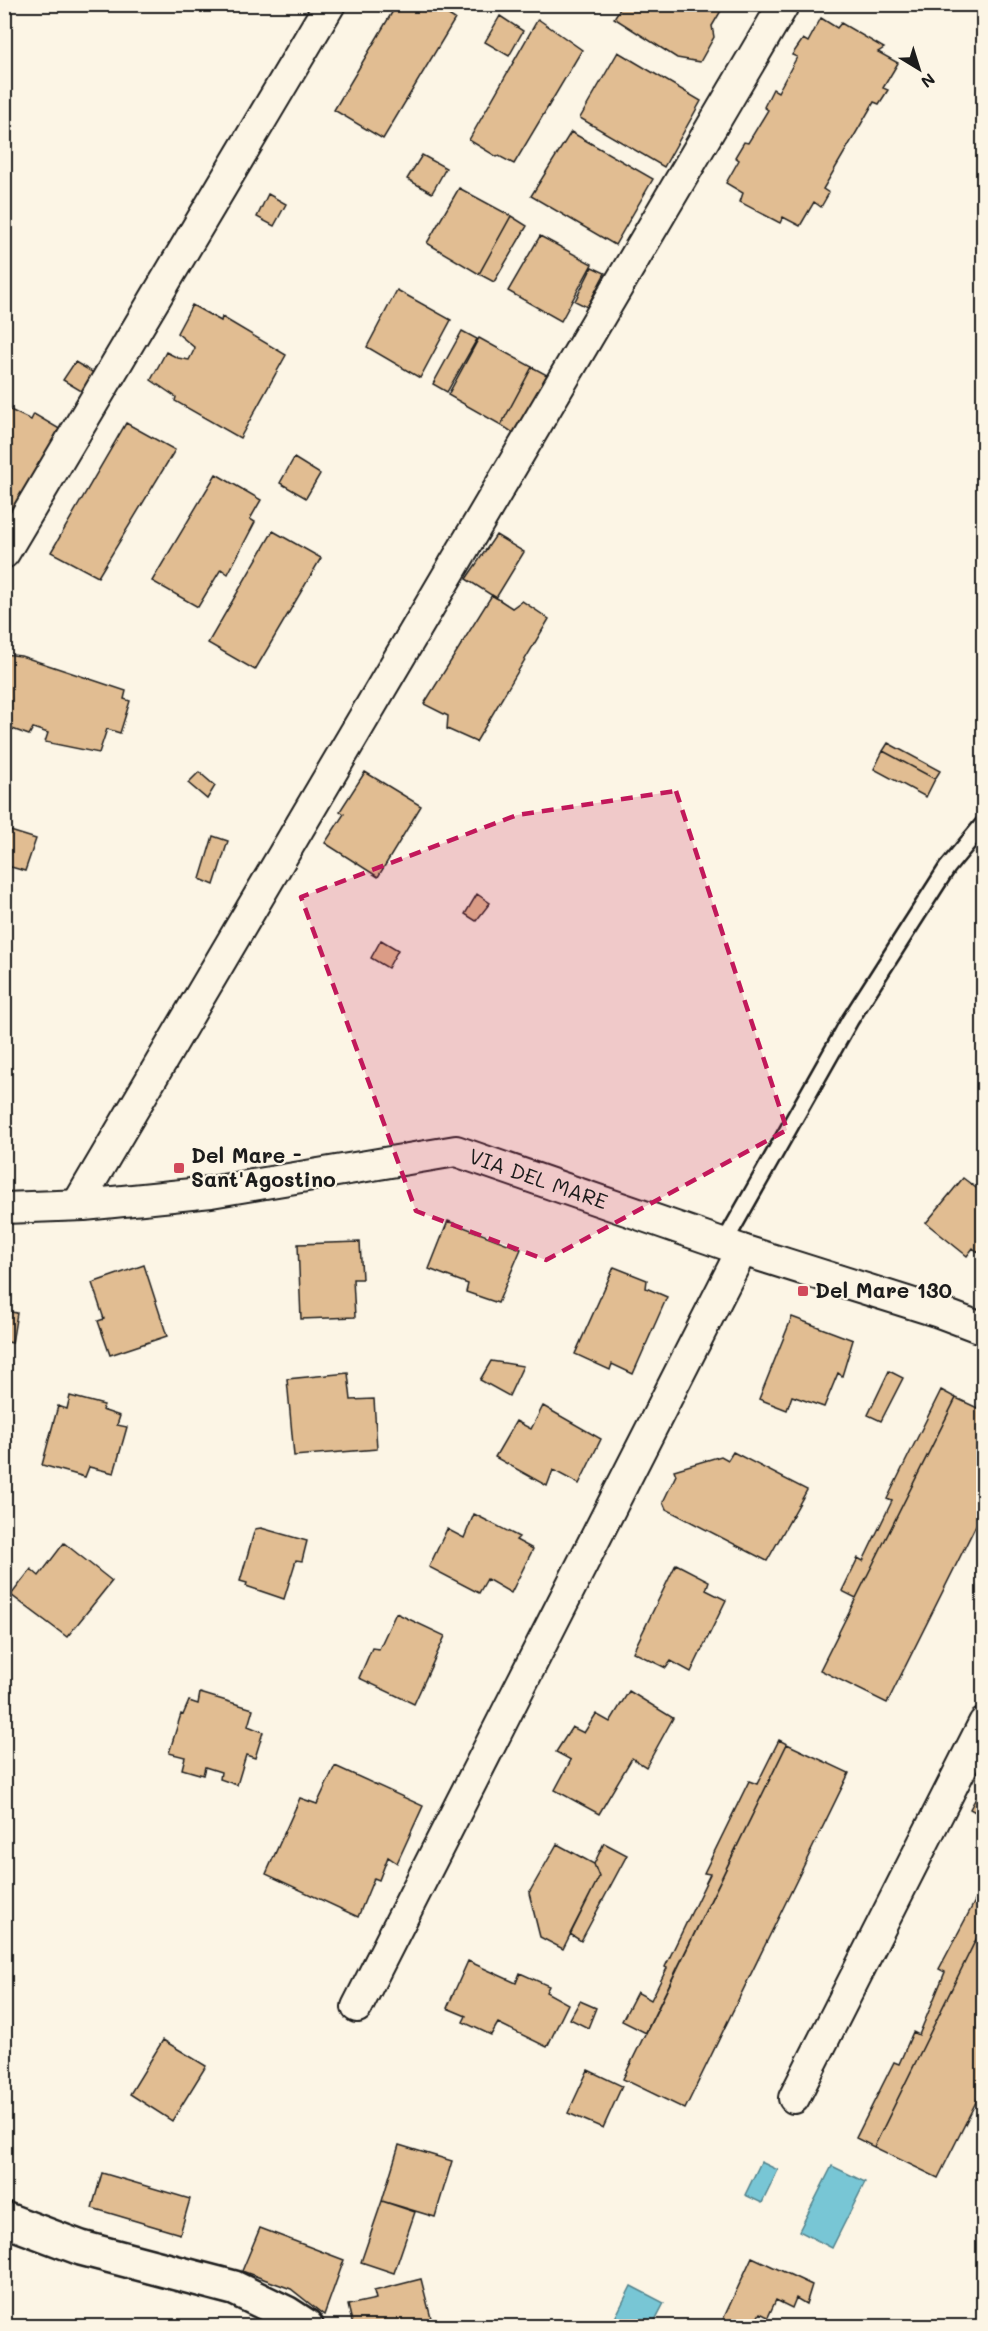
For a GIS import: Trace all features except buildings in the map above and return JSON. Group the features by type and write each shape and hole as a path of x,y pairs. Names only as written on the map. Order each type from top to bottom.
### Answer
{"street":[{"path":"4,553 330,4"},
{"path":"77,1205 784,4"},
{"name":"VIA DEL MARE","path":"4,1208 77,1205 211,1192 456,1151 733,1247 939,1312 984,1329"},
{"path":"357,2007 733,1247"},
{"path":"794,2098 984,1722"},
{"path":"4,2219 81,2248 234,2288 286,2313 306,2326"}],"lane":[{"path":"733,1247 850,1020 947,868 984,823"}],"highlighted area":[{"path":"676,791 787,1130 546,1260 416,1211 301,897 517,815"}],"water":[{"path":"761,2162 778,2170 762,2203 745,2195"},
{"path":"832,2166 865,2182 832,2248 799,2231"},
{"path":"631,2286 664,2303 652,2326 611,2326"}],"place":[{"name":"Del Mare - Sant'Agostino","path":"179,1168"},
{"name":"Del Mare 130","path":"803,1291"}]}
